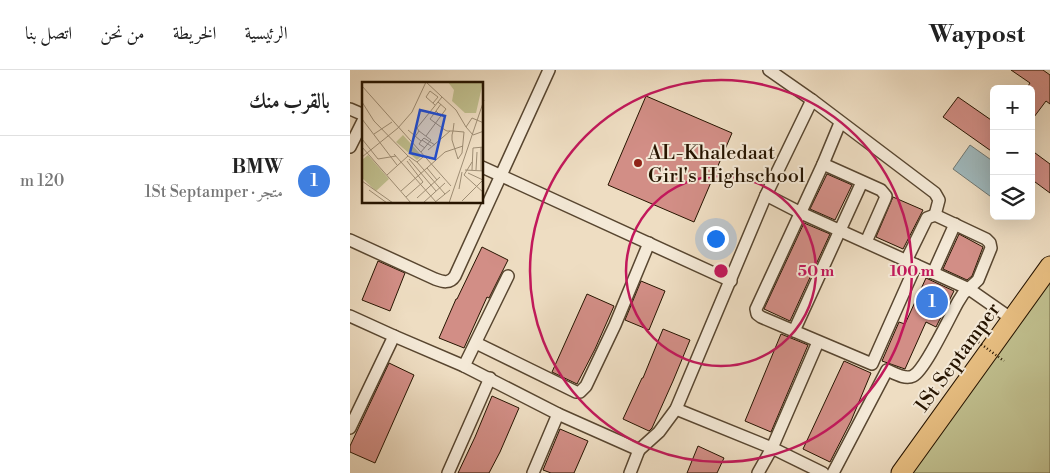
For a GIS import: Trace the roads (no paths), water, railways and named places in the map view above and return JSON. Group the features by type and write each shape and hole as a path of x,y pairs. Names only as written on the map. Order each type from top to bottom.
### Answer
{"main road":[{"name":"1St Septamper","path":"901,473 1050,266"}],"street":[{"path":"350,240 435,279 446,282 452,281 549,70"},
{"path":"769,70 935,193 939,200 935,214 927,218 872,364"},
{"path":"630,473 639,450 659,432 676,409 766,195 812,100"},
{"path":"350,110 362,116"},
{"path":"350,147 362,121"},
{"path":"840,123 756,309 757,314 818,342 887,370 905,377 913,376 920,370 928,358 958,302 978,280 991,248 990,243 986,240 935,214"},
{"path":"823,164 881,190 886,196 866,242"},
{"path":"484,168 731,281"},
{"path":"794,331 862,182"},
{"path":"766,195 801,213 969,289 1012,319"},
{"path":"933,273 955,224"},
{"path":"476,343 576,392 580,392 586,386 615,325 649,243"},
{"path":"464,366 508,276"},
{"path":"350,316 490,378 558,414 639,450"},
{"path":"350,428 394,336"},
{"path":"758,473 772,448 818,342"},
{"path":"833,473 887,370"},
{"path":"448,473 490,378"},
{"path":"676,409 772,448 823,473"},
{"path":"533,473 558,414"}],"water":[{"path":"970,145 990,159 990,196 953,169"}],"place":[{"name":"AL-Khaledaat Girl's Highschool","path":"638,163"},
{"name":"BMW","path":"932,302"}]}
